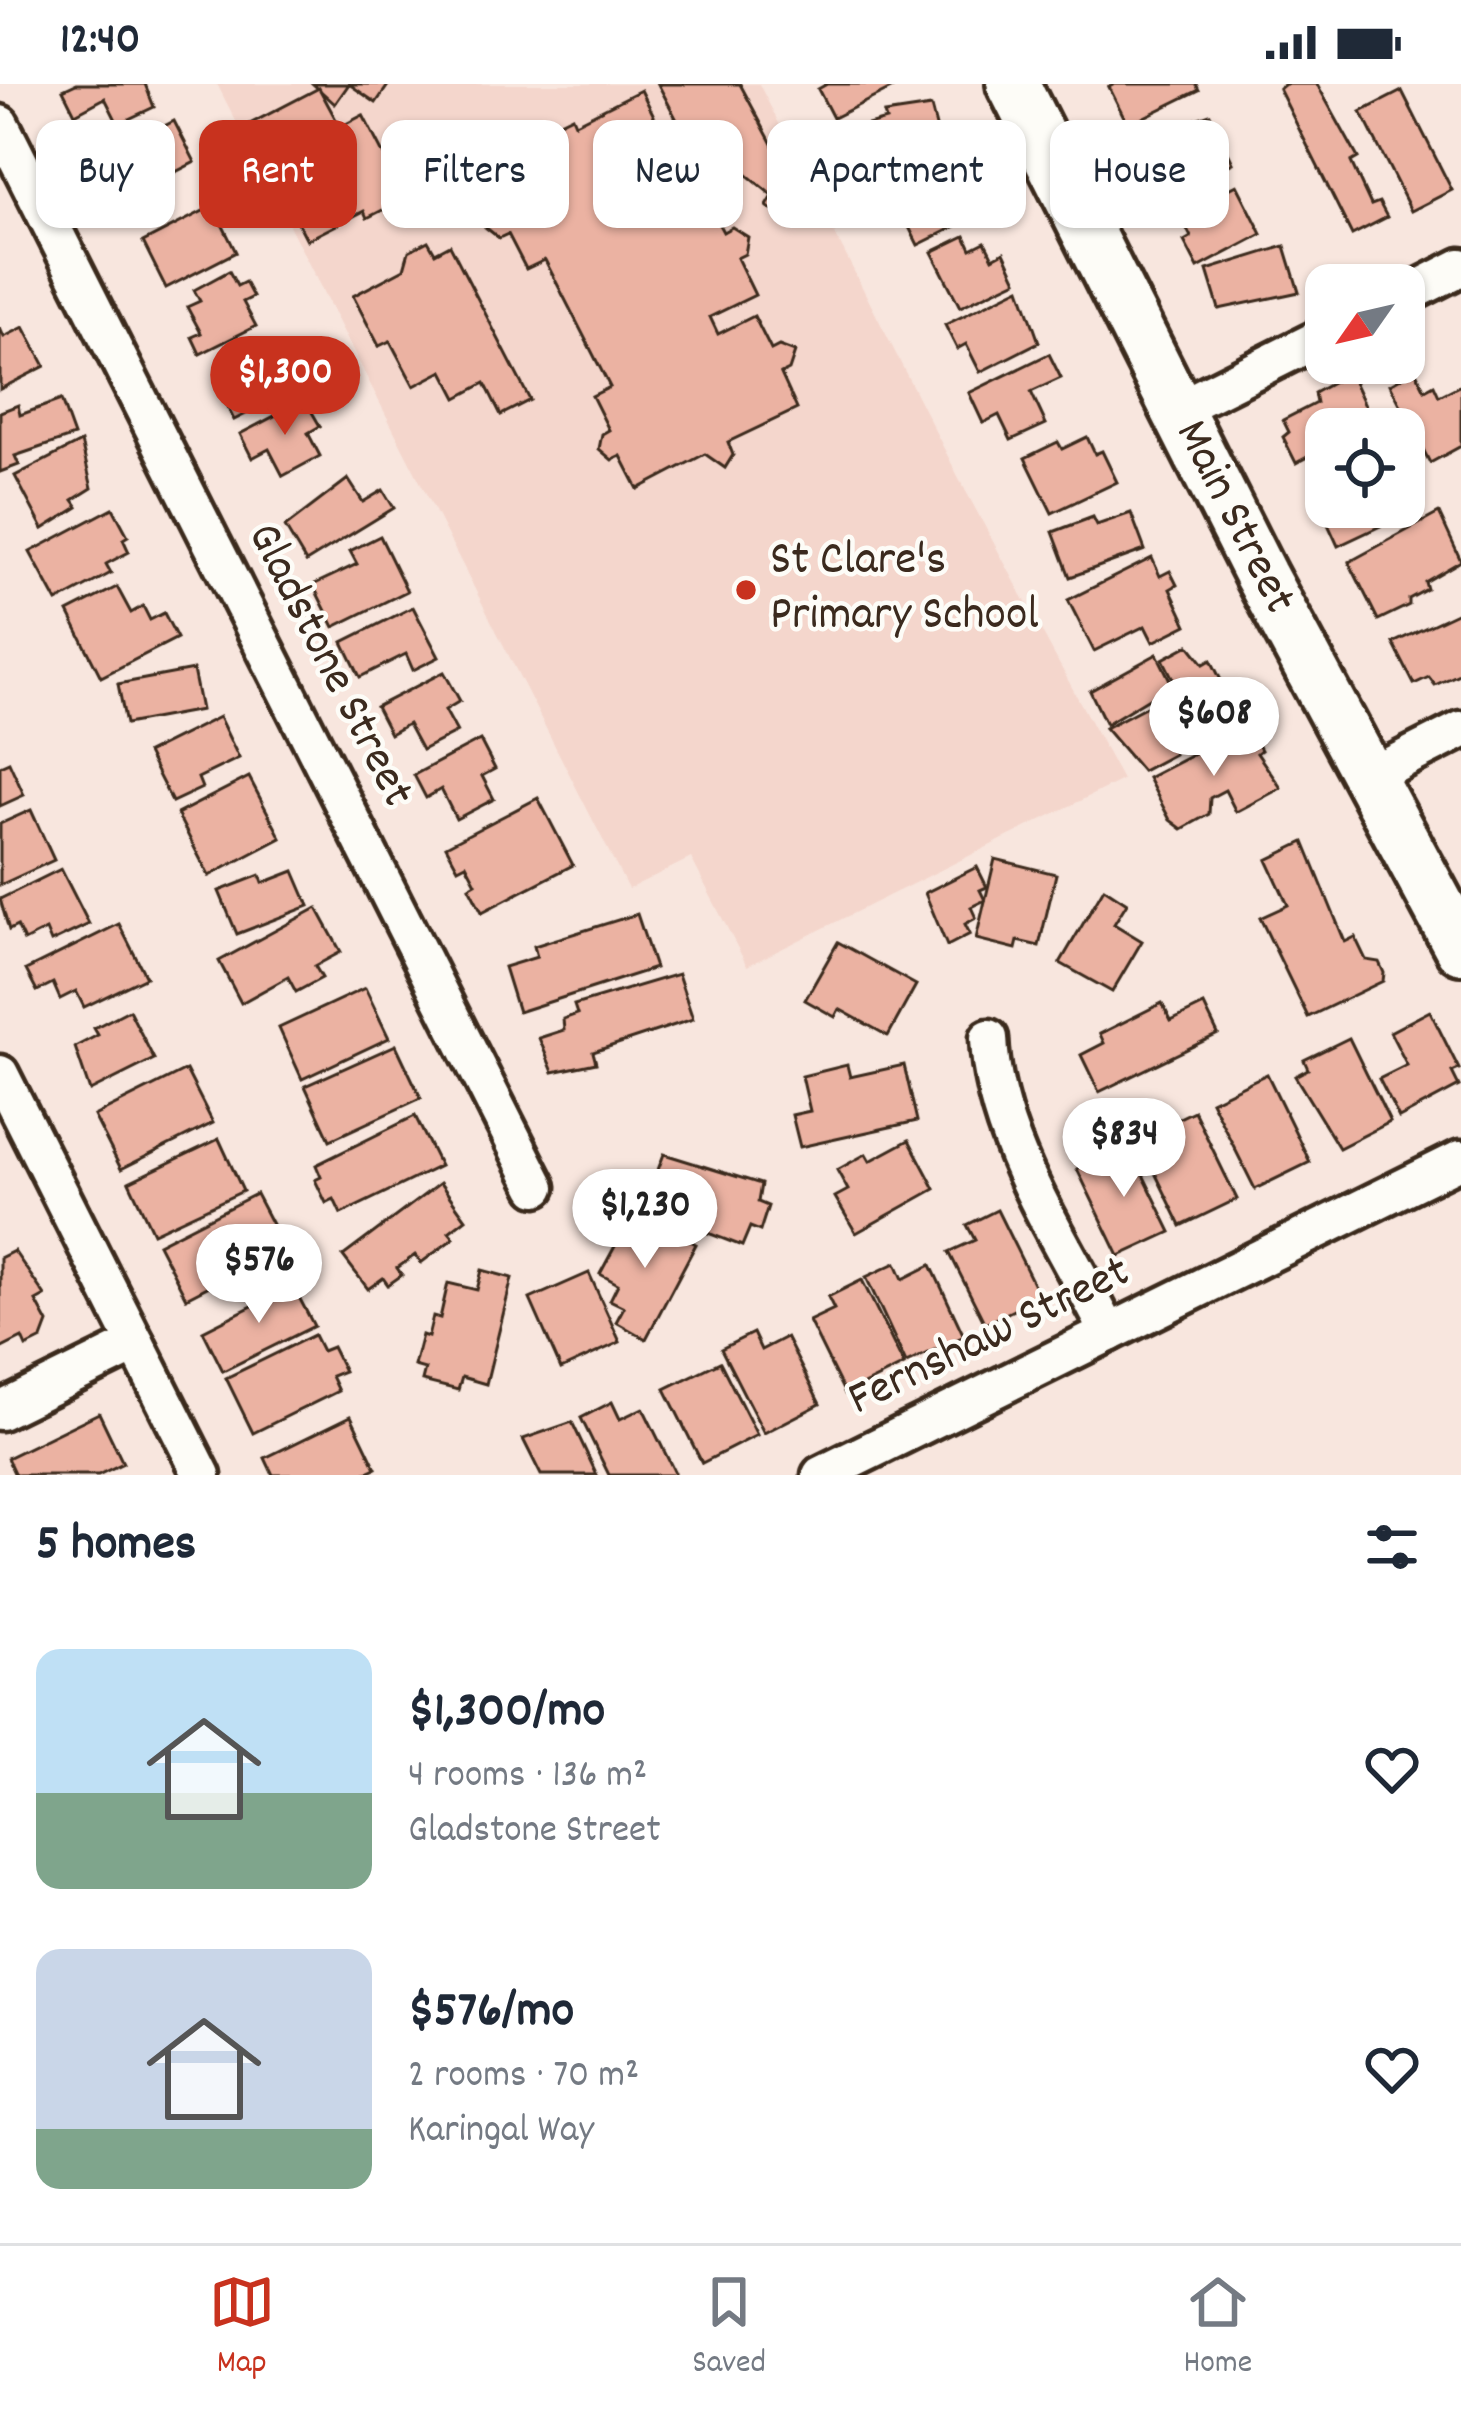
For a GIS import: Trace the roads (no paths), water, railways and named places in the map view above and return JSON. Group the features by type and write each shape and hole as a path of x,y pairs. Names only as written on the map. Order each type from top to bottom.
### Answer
{"street":[{"name":"Main Street","path":"1013,84 1176,410 1461,948"},
{"name":"Gladstone Street","path":"0,124 537,1187"},
{"path":"1425,285 1461,267"},
{"path":"1176,410 1305,346"},
{"path":"1369,777 1461,730"},
{"path":"989,1037 991,1076 1002,1119 1109,1333"},
{"path":"0,1074 202,1475"},
{"name":"Fernshaw Street","path":"821,1475 1461,1160"},
{"path":"0,1411 136,1344"}],"place":[{"name":"St Clare's Primary School","path":"746,590"}]}
